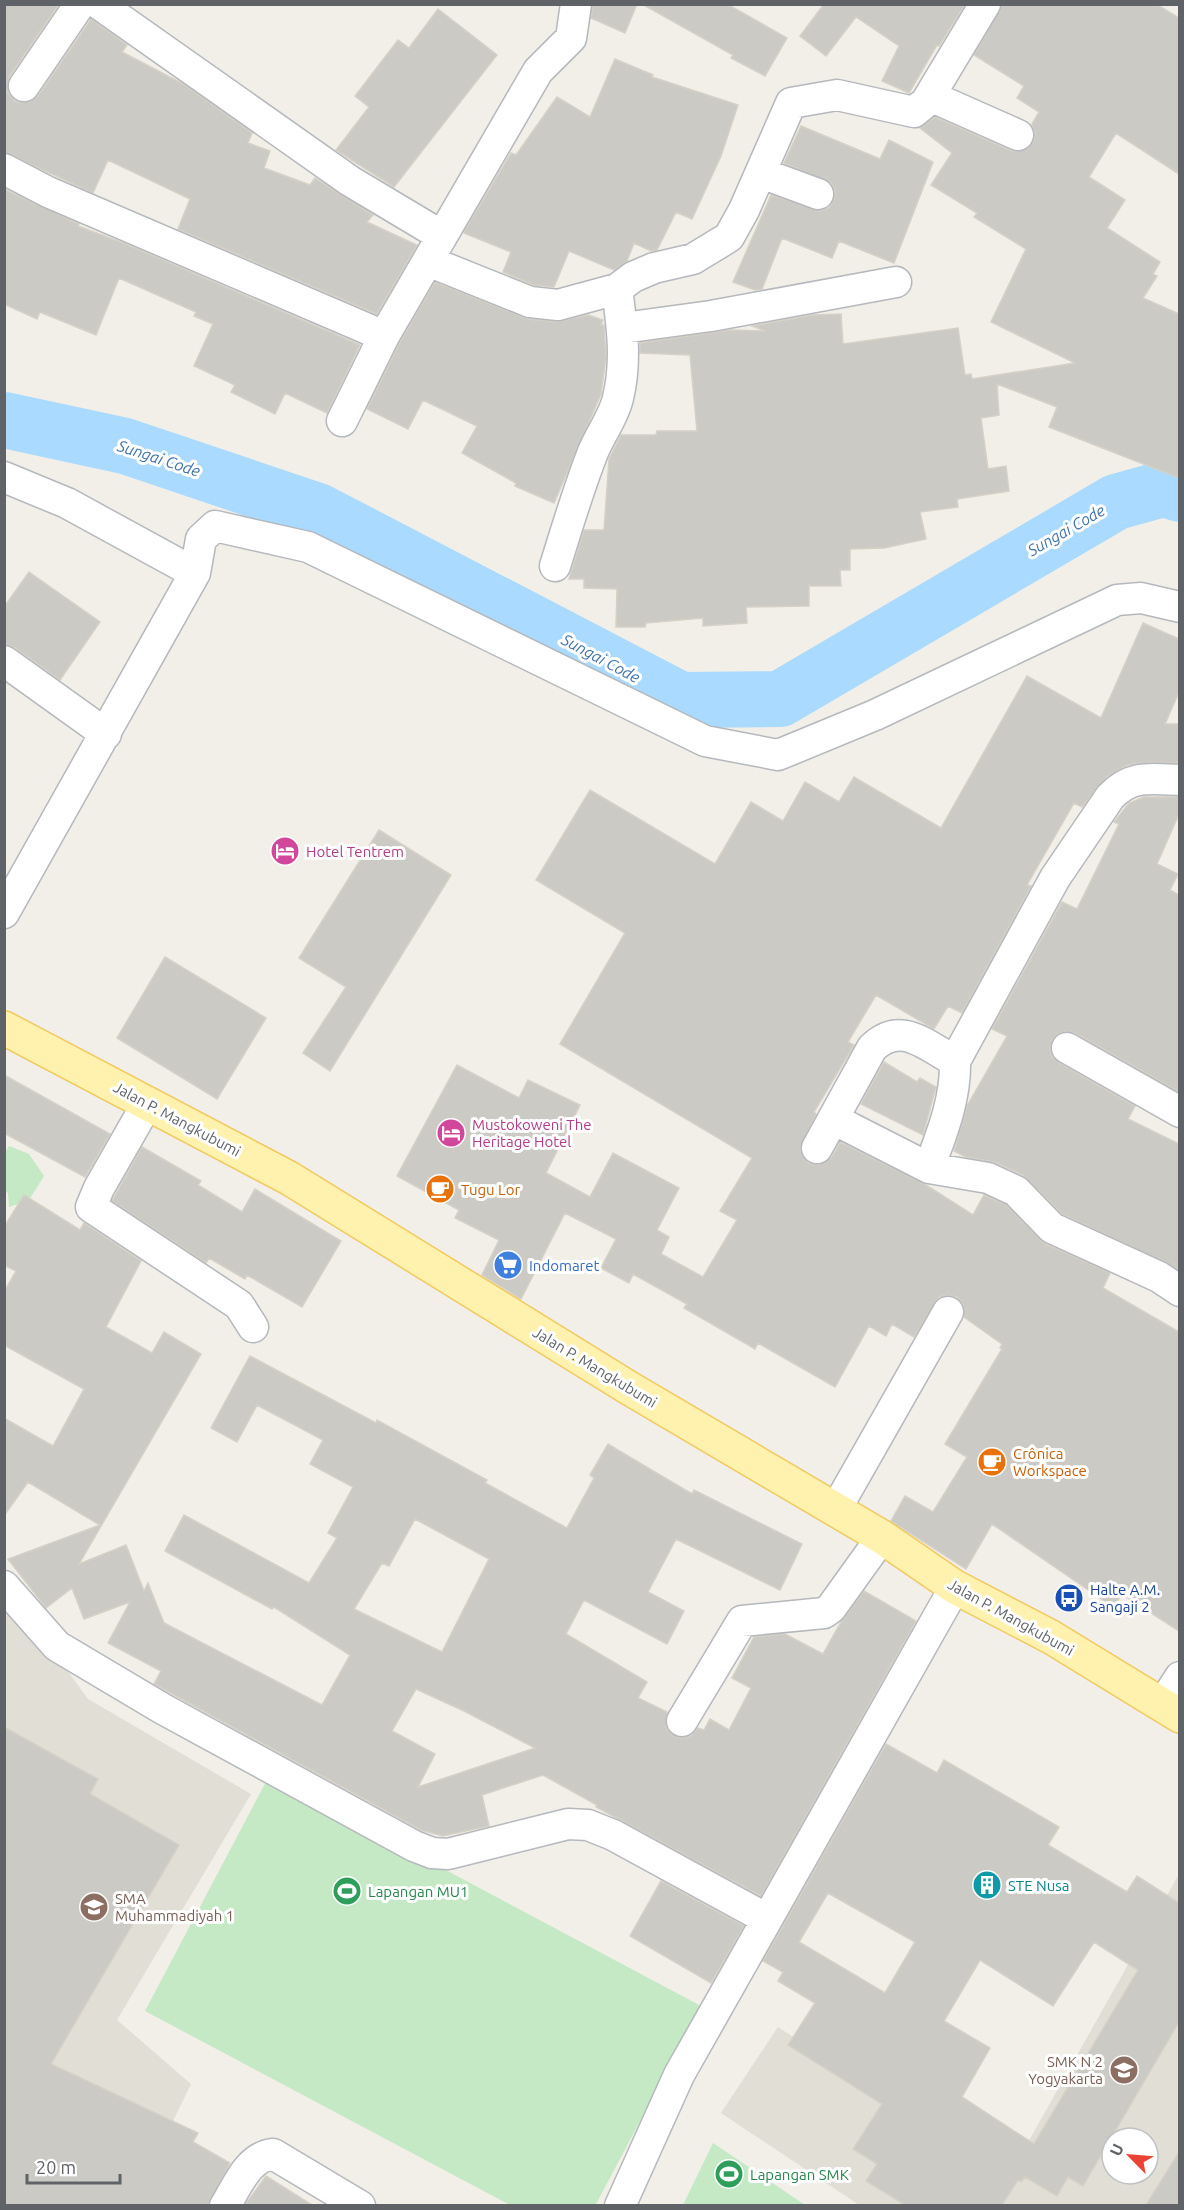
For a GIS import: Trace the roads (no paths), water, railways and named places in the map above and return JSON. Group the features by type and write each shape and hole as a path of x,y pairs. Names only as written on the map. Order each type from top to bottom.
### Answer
{"main road":[{"name":"Jalan P. Mangkubumi","path":"4,1028 289,1178 629,1388 882,1537 955,1587 1051,1637 1171,1710"}],"street":[{"path":"24,86 80,4"},
{"path":"99,4 350,181 435,249 530,302 558,305 617,289 633,277 654,268 693,259 729,237 761,173 791,103 837,95 915,112 930,96 985,4"},
{"path":"342,421 384,336 538,71 571,38 576,4"},
{"path":"930,96 1018,135"},
{"path":"4,169 48,192 384,336"},
{"path":"761,173 818,194"},
{"path":"623,328 711,316 896,282"},
{"path":"555,566 579,487 601,432 618,401 624,367 623,328 617,289"},
{"path":"4,477 68,503 195,573"},
{"path":"4,913 195,573 201,539 215,526 308,547 556,666 705,741 778,754 875,715 1117,600 1140,598 1179,607"},
{"path":"4,661 106,734"},
{"path":"929,1168 956,1085 955,1061 1055,878 1110,796 1120,785 1136,779 1179,780"},
{"path":"817,1148 872,1048 884,1037 904,1034 955,1061"},
{"path":"1067,1048 1179,1112"},
{"path":"147,1104 99,1188 91,1207 239,1305 253,1327"},
{"path":"833,1119 929,1168 988,1178 1016,1191 1053,1228 1159,1276 1179,1292"},
{"path":"836,1509 948,1312"},
{"path":"682,1721 742,1621 824,1613 831,1608 882,1537"},
{"path":"4,1586 57,1646 163,1709 414,1846 432,1853 448,1854 568,1824 588,1825 613,1835 767,1919"},
{"path":"620,2205 679,2075 955,1587"},
{"path":"1171,1710 1179,1677"},
{"path":"225,2205 253,2161 261,2155 273,2154 360,2205"}],"waterway":[{"name":"Sungai Code","path":"4,420 125,446 318,511 681,700 780,699 1116,502 1163,489 1180,494"}],"place":[{"name":"Hotel Tentrem","path":"285,851"},
{"name":"Mustokoweni The Heritage Hotel","path":"451,1133"},
{"name":"Tugu Lor","path":"440,1189"},
{"name":"Indomaret","path":"508,1265"},
{"name":"Crônica Workspace","path":"992,1462"},
{"name":"Halte A.M. Sangaji 2","path":"1069,1598"},
{"name":"STE Nusa","path":"987,1885"},
{"name":"Lapangan MU1","path":"347,1891"},
{"name":"SMA Muhammadiyah 1","path":"94,1907"},
{"name":"SMK N 2 Yogyakarta","path":"1124,2070"},
{"name":"Lapangan SMK","path":"729,2174"}]}
